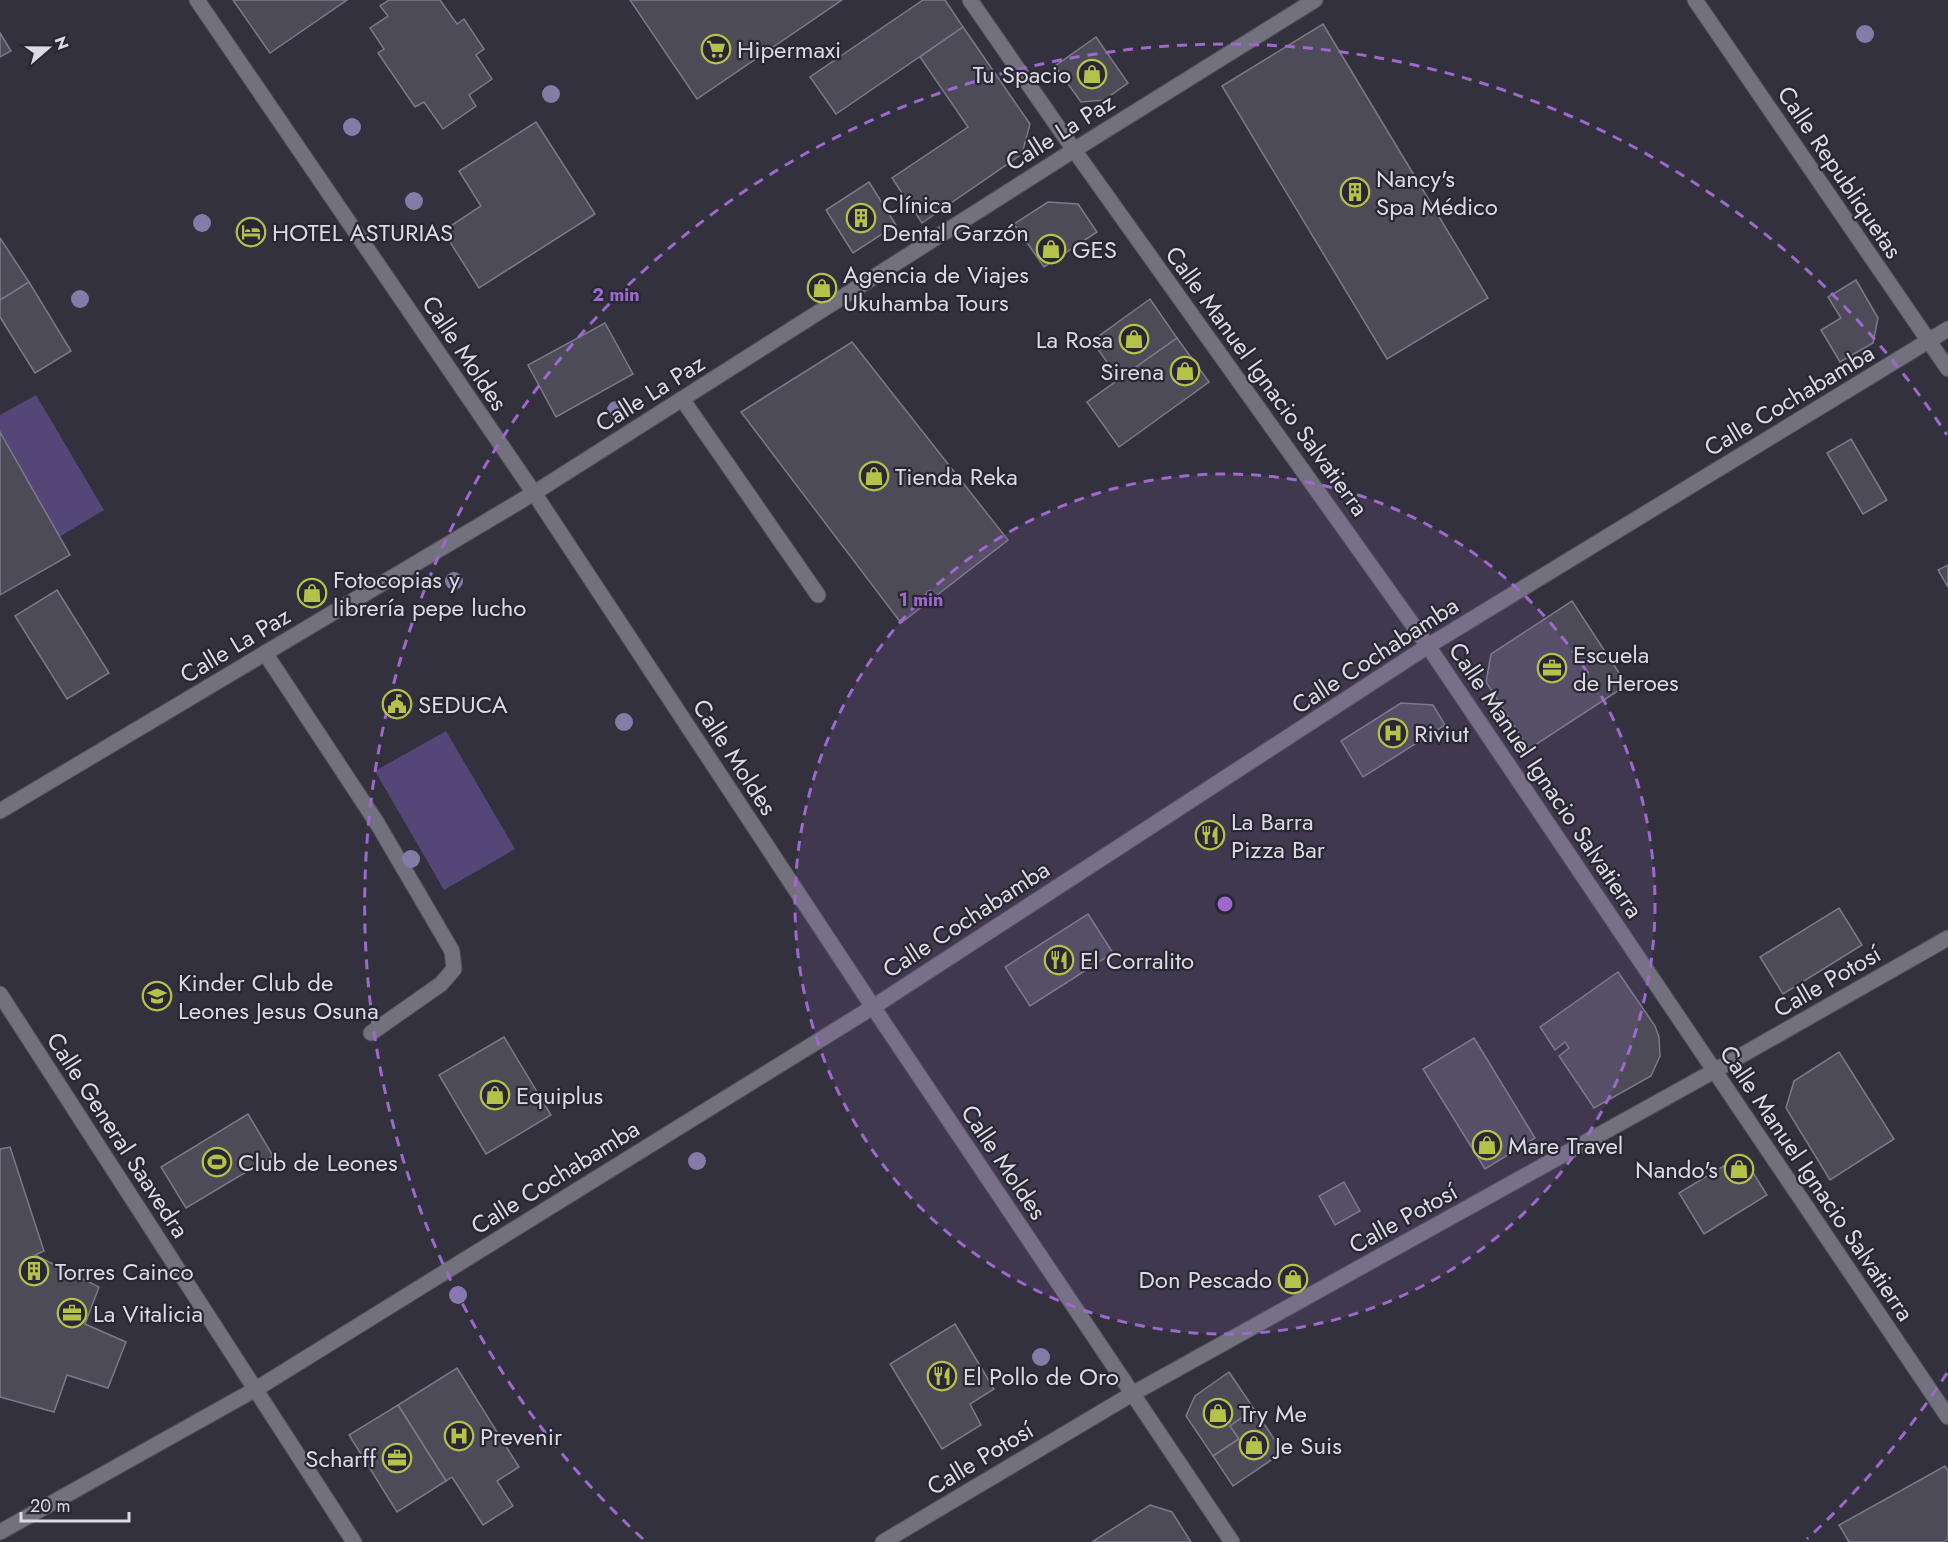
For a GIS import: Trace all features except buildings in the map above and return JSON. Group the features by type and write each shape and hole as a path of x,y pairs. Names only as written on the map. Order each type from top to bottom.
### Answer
{"street":[{"name":"Calle Moldes","path":"197,0 534,493 873,1007 1232,1542"},
{"name":"Calle Manuel Ignacio Salvatierra","path":"970,0 1074,150 1428,646 1948,1417"},
{"name":"Calle La Paz","path":"0,811 534,493 1074,150 1315,0"},
{"name":"Calle Republiquetas","path":"1695,0 1948,369"},
{"name":"Calle Cochabamba","path":"0,1532 256,1389 873,1007 1428,646 1948,328"},
{"path":"682,399 818,595"},
{"path":"265,653 377,823 452,951 454,969 441,984 371,1033"},
{"name":"Calle Potosí","path":"883,1542 1132,1394 1714,1071 1948,938"},
{"name":"Calle General Saavedra","path":"0,994 354,1542"}],"shaded area":[{"path":"36,395 104,510 59,537 0,432 0,415"},
{"path":"446,731 515,849 444,890 375,771"}],"place":[{"name":"Hipermaxi","path":"716,49"},
{"name":"Tu Spacio","path":"1092,74"},
{"name":"Nancy's Spa Médico","path":"1355,192"},
{"name":"Clínica Dental Garzón","path":"861,218"},
{"name":"HOTEL ASTURIAS","path":"251,232"},
{"name":"GES","path":"1051,249"},
{"name":"Agencia de Viajes Ukuhamba Tours","path":"822,288"},
{"name":"La Rosa","path":"1134,339"},
{"name":"Sirena","path":"1185,371"},
{"name":"Tienda Reka","path":"874,476"},
{"name":"Fotocopias y librería pepe lucho","path":"312,593"},
{"name":"Escuela de Heroes","path":"1552,668"},
{"name":"SEDUCA","path":"397,704"},
{"name":"Riviut","path":"1393,733"},
{"name":"La Barra Pizza Bar","path":"1210,835"},
{"name":"El Corralito","path":"1059,960"},
{"name":"Kinder Club de Leones Jesus Osuna","path":"157,996"},
{"name":"Equiplus","path":"495,1095"},
{"name":"Mare Travel","path":"1487,1145"},
{"name":"Club de Leones","path":"217,1162"},
{"name":"Nando's","path":"1739,1169"},
{"name":"Torres Cainco","path":"34,1271"},
{"name":"Don Pescado","path":"1293,1279"},
{"name":"La Vitalicia","path":"72,1313"},
{"name":"El Pollo de Oro","path":"942,1376"},
{"name":"Try Me","path":"1218,1413"},
{"name":"Prevenir","path":"459,1436"},
{"name":"Je Suis","path":"1254,1445"},
{"name":"Scharff","path":"397,1458"}]}
